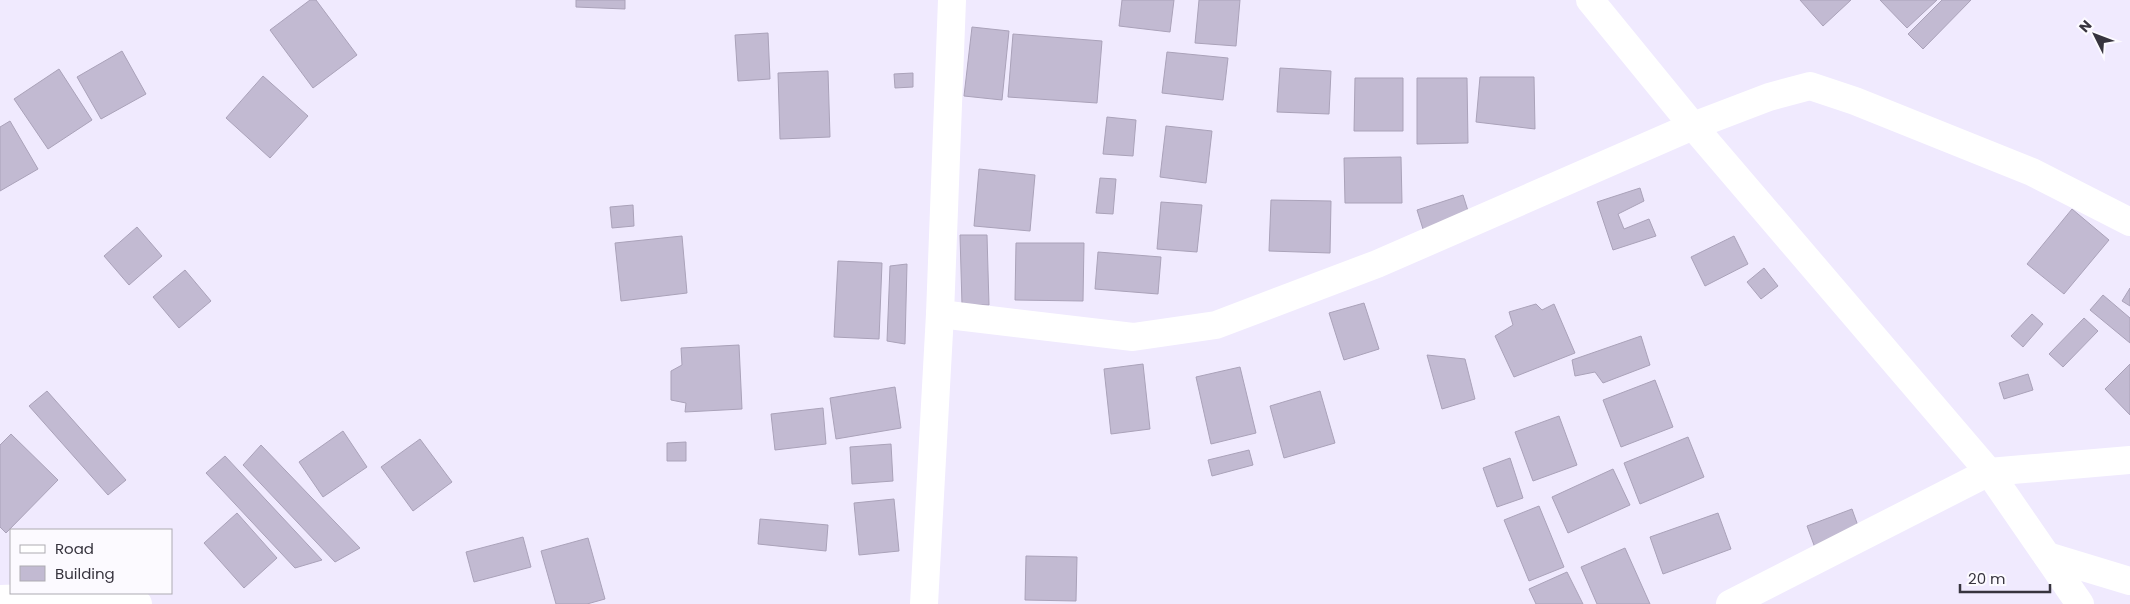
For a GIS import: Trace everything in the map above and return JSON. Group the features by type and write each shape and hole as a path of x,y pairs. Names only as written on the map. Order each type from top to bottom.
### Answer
{"street":[{"path":"924,604 940,314 952,0"},
{"path":"1590,0 1693,126 1989,472 2080,604"},
{"path":"940,314 1133,337 1216,325 1377,264 1693,126 1770,97 1810,86 1854,101 2032,172 2130,222"},
{"path":"1730,604 1989,472 2130,460"},
{"path":"2047,556 2130,581"},
{"path":"0,599 113,595 138,604"}],"building":[{"path":"310,0 316,0 357,55 313,88 270,30"},
{"path":"576,0 625,0 625,9 576,7"},
{"path":"1122,0 1174,0 1170,32 1119,26"},
{"path":"1199,0 1240,0 1236,46 1195,43"},
{"path":"1800,0 1851,0 1823,26"},
{"path":"1880,0 1937,0 1907,28"},
{"path":"1942,0 1971,0 1923,49 1908,34"},
{"path":"972,27 1009,31 1002,100 964,96"},
{"path":"768,33 770,79 738,81 735,35"},
{"path":"1013,34 1102,41 1097,103 1008,97"},
{"path":"122,51 146,94 101,119 77,77"},
{"path":"1167,52 1228,58 1223,100 1162,93"},
{"path":"1280,68 1331,71 1329,114 1277,112"},
{"path":"59,69 92,120 48,149 14,99"},
{"path":"828,71 830,137 780,139 778,73"},
{"path":"913,73 913,87 895,88 894,74"},
{"path":"263,76 308,116 270,158 226,118"},
{"path":"1480,77 1534,77 1535,129 1476,122"},
{"path":"1355,78 1403,78 1403,131 1354,131"},
{"path":"1417,78 1467,78 1468,143 1417,144"},
{"path":"1107,117 1136,120 1133,156 1103,154"},
{"path":"10,121 38,169 0,191 0,127"},
{"path":"1166,126 1212,131 1206,183 1160,177"},
{"path":"1401,157 1402,203 1345,203 1344,158"},
{"path":"979,169 1035,175 1030,231 974,226"},
{"path":"1100,178 1116,179 1113,214 1096,213"},
{"path":"1640,188 1644,201 1618,214 1624,229 1649,219 1656,236 1613,250 1597,202"},
{"path":"1463,195 1469,214 1423,229 1417,210"},
{"path":"1271,200 1331,201 1330,253 1269,251"},
{"path":"1161,202 1202,205 1197,252 1157,249"},
{"path":"633,205 634,226 612,228 610,207"},
{"path":"2072,209 2109,240 2064,294 2027,264"},
{"path":"137,227 162,256 129,285 104,256"},
{"path":"960,235 987,235 989,305 962,305"},
{"path":"682,236 687,293 621,301 615,243"},
{"path":"1734,236 1748,264 1705,286 1691,257"},
{"path":"1016,243 1084,243 1083,301 1015,300"},
{"path":"1098,252 1161,257 1158,294 1095,289"},
{"path":"838,261 882,263 879,339 834,337"},
{"path":"907,264 905,344 887,341 890,266"},
{"path":"1764,268 1778,286 1761,299 1747,282"},
{"path":"185,270 211,301 179,328 153,297"},
{"path":"2130,288 2130,306 2122,301"},
{"path":"2103,295 2130,318 2130,343 2090,310"},
{"path":"1364,303 1379,349 1344,360 1329,313"},
{"path":"1536,304 1542,310 1554,304 1575,353 1514,377 1495,336 1513,325 1509,312"},
{"path":"2032,314 2043,324 2023,347 2011,336"},
{"path":"2084,318 2098,331 2063,367 2049,354"},
{"path":"1641,336 1650,365 1603,383 1595,372 1575,376 1572,360"},
{"path":"739,345 742,409 685,412 686,403 671,400 671,371 682,365 681,348"},
{"path":"1427,355 1465,359 1475,399 1442,409"},
{"path":"1143,364 1150,429 1111,434 1104,369"},
{"path":"2130,364 2130,415 2105,389"},
{"path":"1240,367 1256,433 1211,444 1196,377"},
{"path":"2028,374 2033,390 2004,399 1999,383"},
{"path":"1655,380 1673,427 1621,447 1603,400"},
{"path":"895,387 901,428 836,439 830,398"},
{"path":"47,391 126,480 108,495 29,406"},
{"path":"1320,391 1335,443 1284,458 1270,406"},
{"path":"823,408 826,444 775,450 771,414"},
{"path":"1559,416 1577,465 1533,481 1515,432"},
{"path":"343,431 367,467 323,497 299,462"},
{"path":"11,434 58,480 6,533 0,527 0,445"},
{"path":"1688,437 1704,477 1640,504 1624,463"},
{"path":"420,439 452,482 413,511 381,467"},
{"path":"686,442 686,461 667,461 667,443"},
{"path":"891,444 893,481 852,484 850,447"},
{"path":"261,445 360,548 335,562 243,465"},
{"path":"1249,450 1253,465 1212,476 1208,460"},
{"path":"225,456 322,560 295,568 206,473"},
{"path":"1510,458 1523,498 1497,507 1483,468"},
{"path":"1613,469 1630,505 1568,533 1552,497"},
{"path":"894,499 899,551 859,555 854,503"},
{"path":"1539,506 1564,567 1529,581 1504,520"},
{"path":"1852,509 1863,540 1818,556 1807,526"},
{"path":"237,513 277,558 244,588 204,543"},
{"path":"1718,513 1731,549 1663,574 1650,537"},
{"path":"760,519 828,525 826,551 758,544"},
{"path":"523,537 531,567 474,582 466,552"},
{"path":"588,538 605,599 587,604 556,604 541,551"},
{"path":"1625,548 1650,604 1597,604 1581,567"},
{"path":"1026,556 1077,557 1076,601 1025,600"},
{"path":"1567,572 1583,604 1536,604 1529,589"}]}
